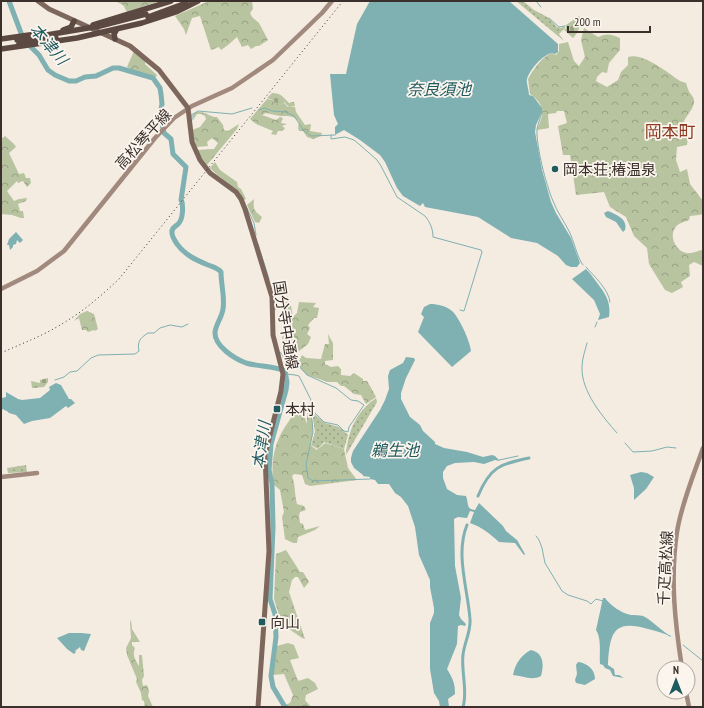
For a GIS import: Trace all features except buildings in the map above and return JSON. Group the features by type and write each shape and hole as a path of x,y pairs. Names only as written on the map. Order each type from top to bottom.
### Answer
{"highway":[{"path":"1,47 18,42 33,35 86,26 172,1"},
{"path":"147,15 180,1"},
{"path":"18,42 60,38 102,30 190,1"},
{"path":"1,40 38,44 100,33 156,19 198,1"},
{"path":"65,30 71,27 74,21"},
{"path":"115,39 114,34 117,29"}],"main road":[{"path":"38,1 49,9 130,46 159,70 188,108"},
{"name":"高松琴平線","path":"1,289 37,271 64,251 166,127 188,108 232,88 269,64 315,20 332,1"},
{"name":"国分寺中通線","path":"188,108 191,138 196,153 210,173 236,192 245,209 272,297 273,336 282,371 281,391 265,455 269,551 258,707"},
{"name":"千疋高松線","path":"681,660 674,609 676,544 679,521 703,448"},
{"path":"1,477 37,473"}],"green space":[{"path":"115,1 160,1 127,12 123,5"},
{"path":"209,1 252,1 253,9 250,13 259,23 268,40 251,49 248,45 242,47 237,37 221,50 219,47 211,50 200,16 192,18 186,35 184,29 175,16"},
{"path":"516,1 523,1 534,10 549,18 557,27 561,28 565,26 559,34 564,41"},
{"path":"579,16 582,22 573,38 564,30 566,25"},
{"path":"584,28 598,37 609,34 620,38 620,50 609,63 607,73 602,72 597,77 596,81 607,87 618,80 621,72 628,65 628,57 634,56 648,60 680,81 686,83 694,99 692,108 683,123 684,132 688,137 687,145 677,147 676,160 680,172 687,169 690,184 703,201 703,214 690,216 689,220 676,226 673,232 673,239 674,243 682,252 690,253 702,250 703,266 694,262 689,265 690,276 681,282 683,287 672,293 665,290 649,264 647,248 634,236 626,217 610,207 604,192 576,195 570,155 563,155 558,126 567,123 564,111 557,111 556,113 548,114 549,128 537,130 542,115 542,108 538,101 530,94 528,79 544,58 551,53 556,55 559,51 559,44 568,42 574,61 579,66 585,57 581,40"},
{"path":"134,51 146,61 145,64 157,75 156,77 134,71 127,67"},
{"path":"272,93 280,95 289,103 294,102 295,106 289,107 284,102 280,105 267,98"},
{"path":"267,99 273,100 280,105 283,102 288,107 295,107 296,112 305,125 311,124 310,131 322,133 321,136 313,139 307,137 303,131 299,131 299,122 291,116 280,116 266,113 262,115 276,120 280,117 283,118 281,123 287,124 282,126 285,128 282,131 278,131 276,135 271,134 273,131 256,124 250,119"},
{"path":"196,112 203,112 217,117 223,125 224,130 228,131 239,124 237,129 207,165 196,150 214,149 218,143 212,138 207,142 208,146 196,147 192,130 200,127 206,119 205,116 197,114 193,120 193,114"},
{"path":"5,136 16,147 9,153 19,174 24,173 26,178 30,178 31,183 27,187 23,181 18,183 17,181 7,191 14,201 27,198 26,201 18,204 20,211 23,211 24,218 1,214 1,139"},
{"path":"215,162 220,170 237,182 238,187 241,189 246,199 244,200 210,168"},
{"path":"254,199 255,210 262,217 259,223 255,222 247,205"},
{"path":"287,296 290,300 293,317 297,313 299,302 316,303 313,307 319,308 317,318 314,318 308,325 310,328 307,334 311,337 308,344 298,352 293,349 286,350 284,348 282,337 287,333 292,320 284,319 283,303 286,302"},
{"path":"87,311 94,314 98,329 95,331 88,332 86,330 82,330 79,318 74,321 80,314"},
{"path":"328,334 333,343 333,360 325,361 325,364 331,367 338,366 341,369 341,375 350,376 354,373 363,379 363,381 367,381 376,397 366,404 361,395 354,394 337,382 328,382 307,375 297,365 302,355 306,358 321,359 325,344 329,344"},
{"path":"48,378 48,382 44,387 32,388 31,381 40,383 40,380"},
{"path":"376,398 377,402 346,455 351,430 354,423 363,409"},
{"path":"302,409 307,424 307,412 313,423 313,432 310,445 317,450 325,443 344,449 348,468 357,480 310,486 305,484 302,475 294,474 292,476 297,504 304,506 306,510 300,512 300,523 303,524 305,530 320,526 315,530 298,537 297,543 293,543 285,539 282,517 284,512 280,490 273,484 273,459 277,443 284,428 293,415"},
{"path":"312,412 325,423 339,427 348,435 344,449 324,442 318,449 311,445 315,432"},
{"path":"26,465 27,472 8,473 7,468"},
{"path":"286,550 300,572 303,572 309,582 304,588 298,577 295,577 292,580 289,592 305,639 282,624 274,599 276,554"},
{"path":"131,620 132,629 140,642 132,642 132,645 135,648 134,657 139,666 139,655 142,655 144,676 142,680 143,686 147,685 149,691 148,696 153,707 145,707 136,682 137,679 127,655 126,648 131,638"},
{"path":"288,643 294,645 299,658 290,660 298,681 308,678 315,683 318,689 306,695 305,700 311,707 286,707 285,705 290,703 293,695 284,674 272,675 277,646"}],"water":[{"name":"奈良須池","path":"370,1 509,1 558,44 558,52 555,54 551,53 540,60 531,71 527,82 529,95 533,96 542,108 535,132 542,170 551,202 571,238 580,263 577,267 566,265 558,256 537,243 511,238 478,217 425,207 423,203 420,206 403,196 397,188 385,162 380,155 344,130 335,135 335,127 338,124 334,115 330,74 346,74 357,24"},
{"path":"608,211 623,220 626,226 623,232 616,222 606,217 604,213"},
{"path":"16,232 23,240 20,243 17,240 16,244 13,245 10,250 9,245 7,245 9,239"},
{"path":"586,269 606,295 609,303 609,317 598,320 600,314 594,300 572,279"},
{"path":"430,304 436,304 452,311 461,324 469,341 471,351 452,367 418,332 424,317 421,314 424,307"},
{"name":"鵜生池","path":"406,357 414,358 415,360 406,378 401,393 401,399 410,417 420,425 423,431 435,442 435,444 444,448 467,452 483,457 492,455 500,461 495,460 484,464 474,462 455,463 447,466 443,472 443,478 447,489 457,495 466,496 470,509 475,510 479,503 503,526 506,531 517,540 525,554 524,555 515,543 499,542 482,529 470,523 474,512 470,511 467,518 458,517 454,519 455,566 461,598 459,615 466,624 465,626 458,626 457,644 447,669 453,681 455,690 455,694 448,699 449,707 440,707 439,701 434,693 430,669 430,623 434,613 434,608 430,580 419,555 415,527 408,506 401,497 395,493 389,484 378,484 375,480 370,479 370,477 363,476 354,468 351,462 353,451 385,400 389,389 388,376 390,370 403,363"},
{"path":"56,383 61,385 69,399 75,403 68,408 66,406 50,418 24,424 16,415 9,413 4,409 1,410 2,398 6,397 6,392 22,400 40,398 50,390 49,387"},
{"path":"641,472 647,473 654,477 646,489 634,500 634,488 630,475"},
{"path":"603,598 624,613 643,616 671,636 637,626 621,627 616,631 610,643 608,665 614,669 615,675 619,675 624,678 613,676 610,670 600,664 600,642 596,630"},
{"path":"69,633 91,634 84,651 81,650 80,647 74,654 57,638"},
{"path":"531,650 541,657 543,668 541,676 531,678 513,675 519,660 524,654"},
{"path":"578,662 590,667 595,675 595,679 585,685 576,683 575,680 577,674 576,665"}],"waterway":[{"name":"本津川","path":"9,1 21,33 29,45 39,55 48,70 55,75 69,81 76,81 85,77 96,76 113,68 119,68 153,78 160,88 162,104 160,115 164,133 171,139 173,154 186,167 181,200 183,207 182,216 179,223 172,229 172,236 180,248 191,257 221,272 223,304 222,312 215,332 218,342 221,347 241,361 285,371 287,382 286,390 271,444 269,470 272,484 273,527 270,599 275,614 276,637 271,676 273,687 285,707"},
{"path":"536,1 541,7"},
{"path":"549,18 559,27 565,26"},
{"path":"193,114 198,111 232,114 252,108"},
{"path":"259,110 265,108 272,111 286,112 294,116 304,131 311,136 335,135"},
{"path":"542,112 537,129 537,136 545,176 550,194 569,231 583,265"},
{"path":"192,114 192,120"},
{"name":"本津川","path":"160,115 166,115"},
{"path":"331,135 331,139 345,137 354,140 377,160 397,197 427,218 432,228 433,237 481,250 482,252 464,311 460,310"},
{"path":"247,208 254,223 256,235"},
{"path":"258,244 269,279"},
{"path":"586,267 604,288 610,302"},
{"path":"274,299 275,310"},
{"path":"595,327 597,322"},
{"path":"55,380 64,377 70,372 77,371 91,358 98,355 135,354 139,351 138,345 140,340 148,333 154,333 160,328 170,325 182,327 188,324"},
{"path":"587,343 582,364 585,385 599,411 617,433"},
{"path":"280,352 285,359 300,367 307,375 336,388 351,400 358,401 364,405 349,427 348,432 344,431 338,425 324,422 314,412 309,410"},
{"path":"286,374 299,376 311,400 309,410 313,432 306,464 308,478 313,481 370,479"},
{"path":"625,443 633,452 652,451 667,447 676,448"},
{"path":"499,460 518,456"},
{"path":"478,496 482,486 497,468 510,462 529,458"},
{"path":"463,707 465,695 463,655 470,624 462,560 462,548 467,525"},
{"path":"536,536 542,548 545,563 562,591 591,604 596,599 603,601"},
{"path":"683,645 703,661"}],"railway":[{"path":"1,353 42,335 65,322 93,302 119,279 343,1"}],"place":[{"name":"岡本荘;椿温泉","path":"555,169"},
{"name":"本村","path":"277,409"},
{"name":"向山","path":"262,622"}],"district":[{"name":"岡本町","path":"670,132"}]}
